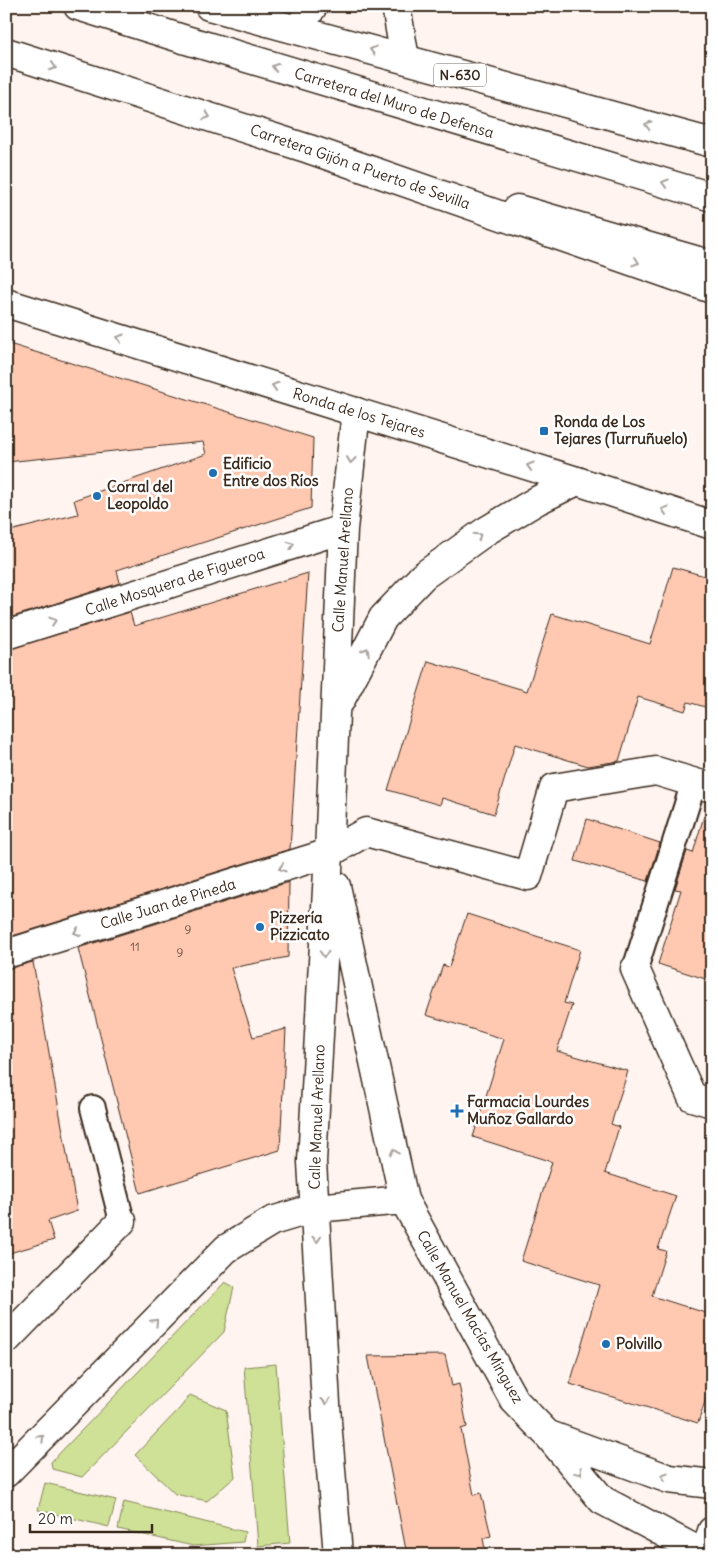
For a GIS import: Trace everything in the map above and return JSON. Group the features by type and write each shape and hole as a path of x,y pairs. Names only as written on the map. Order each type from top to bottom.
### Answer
{"main road":[{"name":"Carretera del Muro de Defensa","path":"78,6 712,197"},
{"name":"N-630","path":"209,6 712,143"},
{"path":"298,30 312,6"},
{"path":"396,6 405,59"},
{"name":"Carretera Gijón a Puerto de Sevilla","path":"6,52 309,149 712,289"},
{"path":"309,149 712,265"},
{"name":"Ronda de los Tejares","path":"6,303 712,525"},
{"name":"Calle Manuel Arellano","path":"338,1555 327,1421 312,1162 329,853 343,529 356,412"},
{"name":"Calle Manuel Arellano","path":"335,709 384,618 422,576 486,530 538,500 577,481"},
{"name":"Calle Mosquera de Figueroa","path":"6,635 343,529"},
{"name":"Calle Juan de Pineda","path":"6,954 329,853 366,832 528,876 554,788 656,771 703,785"},
{"name":"Calle Manuel Macías Mínguez","path":"329,853 404,1200 514,1400 548,1435 602,1500 705,1554"},
{"path":"635,969 692,1097 712,1103"},
{"path":"6,1473 226,1249 272,1221 315,1208 404,1200"},
{"path":"6,1340 122,1221"},
{"path":"548,1435 669,1479 712,1484"},
{"path":"705,1554 712,1531"}],"lane":[{"path":"635,969 703,785"},
{"path":"93,1108 122,1221"}],"green space":[{"path":"225,1282 234,1287 224,1332 82,1477 52,1469 51,1462"},
{"path":"276,1364 290,1543 258,1546 244,1367"},
{"path":"190,1395 226,1410 235,1477 207,1501 175,1494 135,1455"},
{"path":"45,1483 116,1500 109,1527 38,1510"},
{"path":"124,1502 245,1532 243,1542 193,1546 118,1529"}],"building":[{"path":"6,343 313,438 311,508 117,570 120,583 6,619 6,532 78,514 74,500 206,454 203,442 6,462"},
{"path":"673,567 712,578 712,709 688,702 685,711 638,697 619,761 588,766 515,744 494,814 442,798 440,805 388,790 428,661 527,691 552,614 650,644"},
{"path":"308,573 290,849 6,938 6,650 130,612 134,626"},
{"path":"704,816 712,817 712,981 658,964 681,890 675,889 687,851 693,853"},
{"path":"587,819 660,843 648,881 575,861"},
{"path":"289,882 288,957 231,968 253,1037 286,1029 280,1150 140,1193 78,948"},
{"path":"467,914 580,950 564,1003 572,1005 557,1051 628,1071 611,1124 619,1127 605,1173 676,1196 658,1249 666,1251 652,1296 712,1315 712,1380 698,1423 570,1384 599,1285 521,1261 552,1162 473,1137 504,1039 426,1015 443,965 449,967"},
{"path":"33,962 77,1211 48,1221 54,1240 6,1254 6,969"},
{"path":"445,1355 452,1386 459,1384 467,1427 461,1429 474,1495 481,1493 491,1536 483,1538 486,1555 407,1555 368,1356"}],"place":[{"name":"Ronda de Los Tejares (Turruñuelo)","path":"544,431"},
{"name":"Edificio Entre dos Ríos","path":"213,473"},
{"name":"Corral del Leopoldo","path":"97,496"},
{"name":"Pizzería Pizzicato","path":"260,927"},
{"name":"Farmacia Lourdes Muñoz Gallardo","path":"457,1111"},
{"name":"Polvillo","path":"606,1344"}]}
